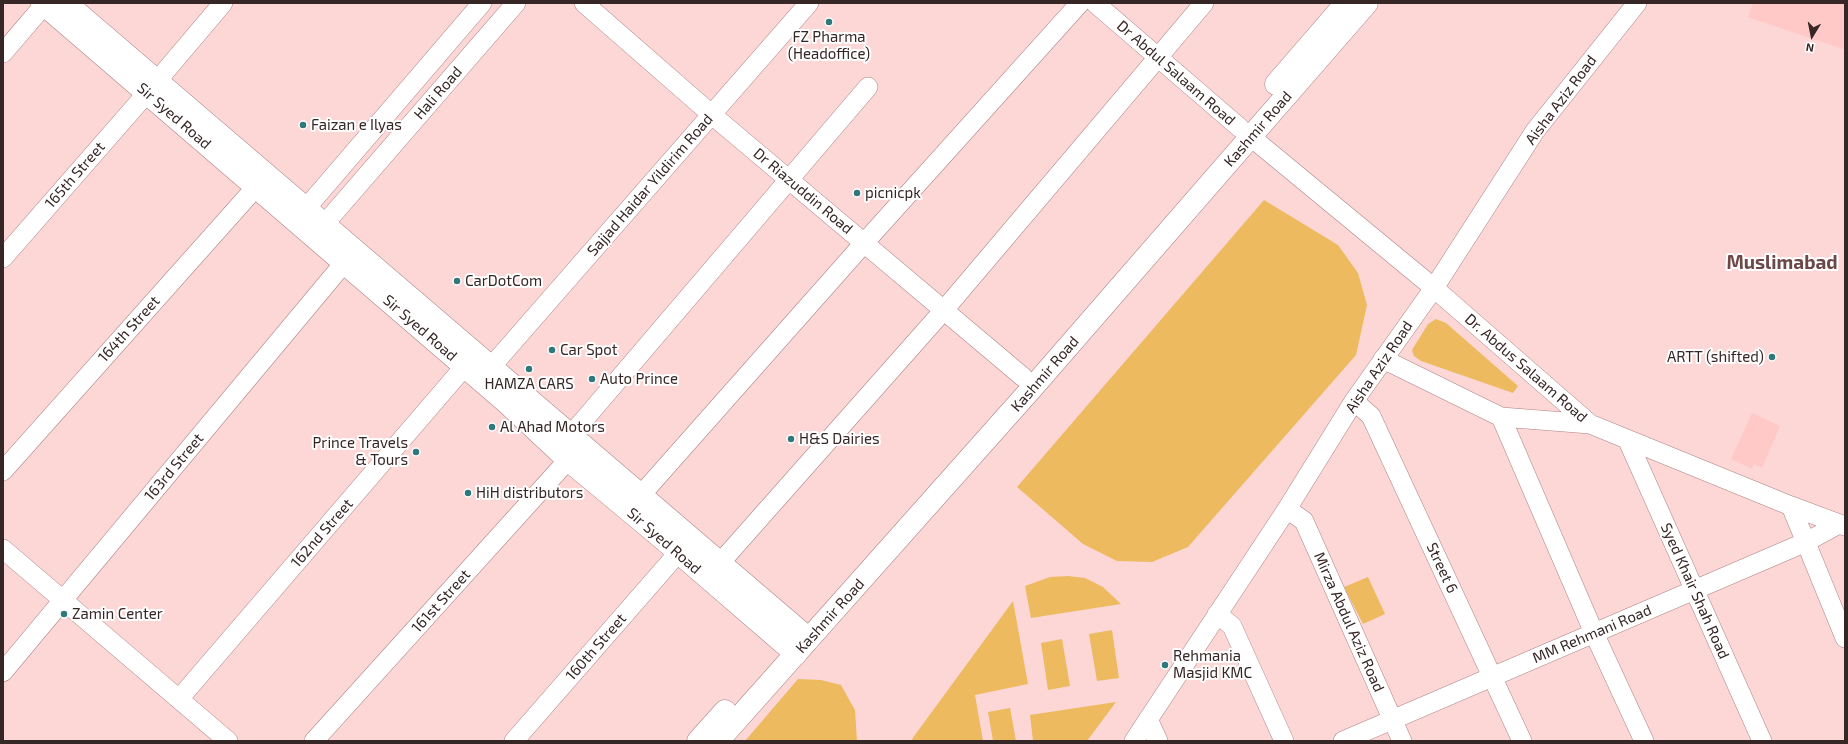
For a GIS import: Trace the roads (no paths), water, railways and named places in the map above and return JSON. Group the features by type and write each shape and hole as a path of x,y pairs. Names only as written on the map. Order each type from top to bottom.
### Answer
{"main road":[{"name":"Sir Syed Road","path":"66,3 120,60"},
{"name":"Kashmir Road","path":"698,741 798,642 1038,381 1245,132 1346,3"},
{"name":"Kashmir Road","path":"718,741 798,642 1023,377 1245,132 1367,3"},
{"name":"Sir Syed Road","path":"43,4 120,60 319,230 491,366 513,396 568,460 663,527 720,562 798,642"},
{"name":"Sir Syed Road","path":"152,87 256,187 301,215"},
{"name":"Sir Syed Road","path":"319,230 344,263 465,366 571,435 641,495 663,527 678,553 798,642"}],"street":[{"name":"165th Street","path":"3,258 223,3"},
{"name":"Hali Road","path":"301,215 482,3"},
{"name":"Hali Road","path":"319,230 516,3"},
{"name":"Dr Riazuddin Road","path":"584,3 711,114 790,179 1023,377"},
{"name":"Sajjad Haidar Yildirim Road","path":"491,366 809,3"},
{"path":"641,495 864,242 1080,3"},
{"name":"Dr Abdul Salaam Road","path":"1094,3 1245,132"},
{"path":"720,562 944,310 1156,57 1204,3"},
{"name":"Aisha Aziz Road","path":"1134,741 1287,509 1354,401 1434,288 1535,132 1637,3"},
{"path":"3,53 43,4"},
{"path":"571,435 868,88"},
{"name":"Dr. Abdus Salaam Road","path":"1245,132 1434,288 1590,424 1628,441 1842,525"},
{"name":"164th Street","path":"3,471 256,187"},
{"name":"163rd Street","path":"3,672 344,263"},
{"path":"1383,359 1501,417 1590,424"},
{"name":"162nd Street","path":"179,699 465,366"},
{"name":"Street 6","path":"1354,401 1371,416 1522,741"},
{"path":"1501,417 1594,633 1644,741"},
{"name":"Syed Khair Shah Road","path":"1628,441 1762,741"},
{"name":"161st Street","path":"314,741 568,460"},
{"path":"1791,506 1845,638"},
{"name":"Mirza Abdul Aziz Road","path":"1287,509 1304,521 1402,741"},
{"name":"MM Rehmani Road","path":"1343,741 1806,542 1842,525"},
{"path":"3,549 228,741"},
{"name":"160th Street","path":"514,741 678,553"},
{"path":"1217,614 1232,626 1284,741"},
{"path":"1148,719 1158,741"}],"place":[{"name":"FZ Pharma (Headoffice)","path":"829,22"},
{"name":"Faizan e Ilyas","path":"303,125"},
{"name":"picnicpk","path":"857,193"},
{"name":"CarDotCom","path":"457,281"},
{"name":"Car Spot","path":"552,350"},
{"name":"ARTT (shifted)","path":"1772,357"},
{"name":"HAMZA CARS","path":"529,369"},
{"name":"Auto Prince","path":"592,379"},
{"name":"Al Ahad Motors","path":"492,427"},
{"name":"H&S Dairies","path":"791,439"},
{"name":"Prince Travels & Tours","path":"416,452"},
{"name":"HiH distributors","path":"468,493"},
{"name":"Zamin Center","path":"64,614"},
{"name":"Rehmania Masjid KMC","path":"1165,665"}],"district":[{"name":"Muslimabad","path":"1782,263"}]}
